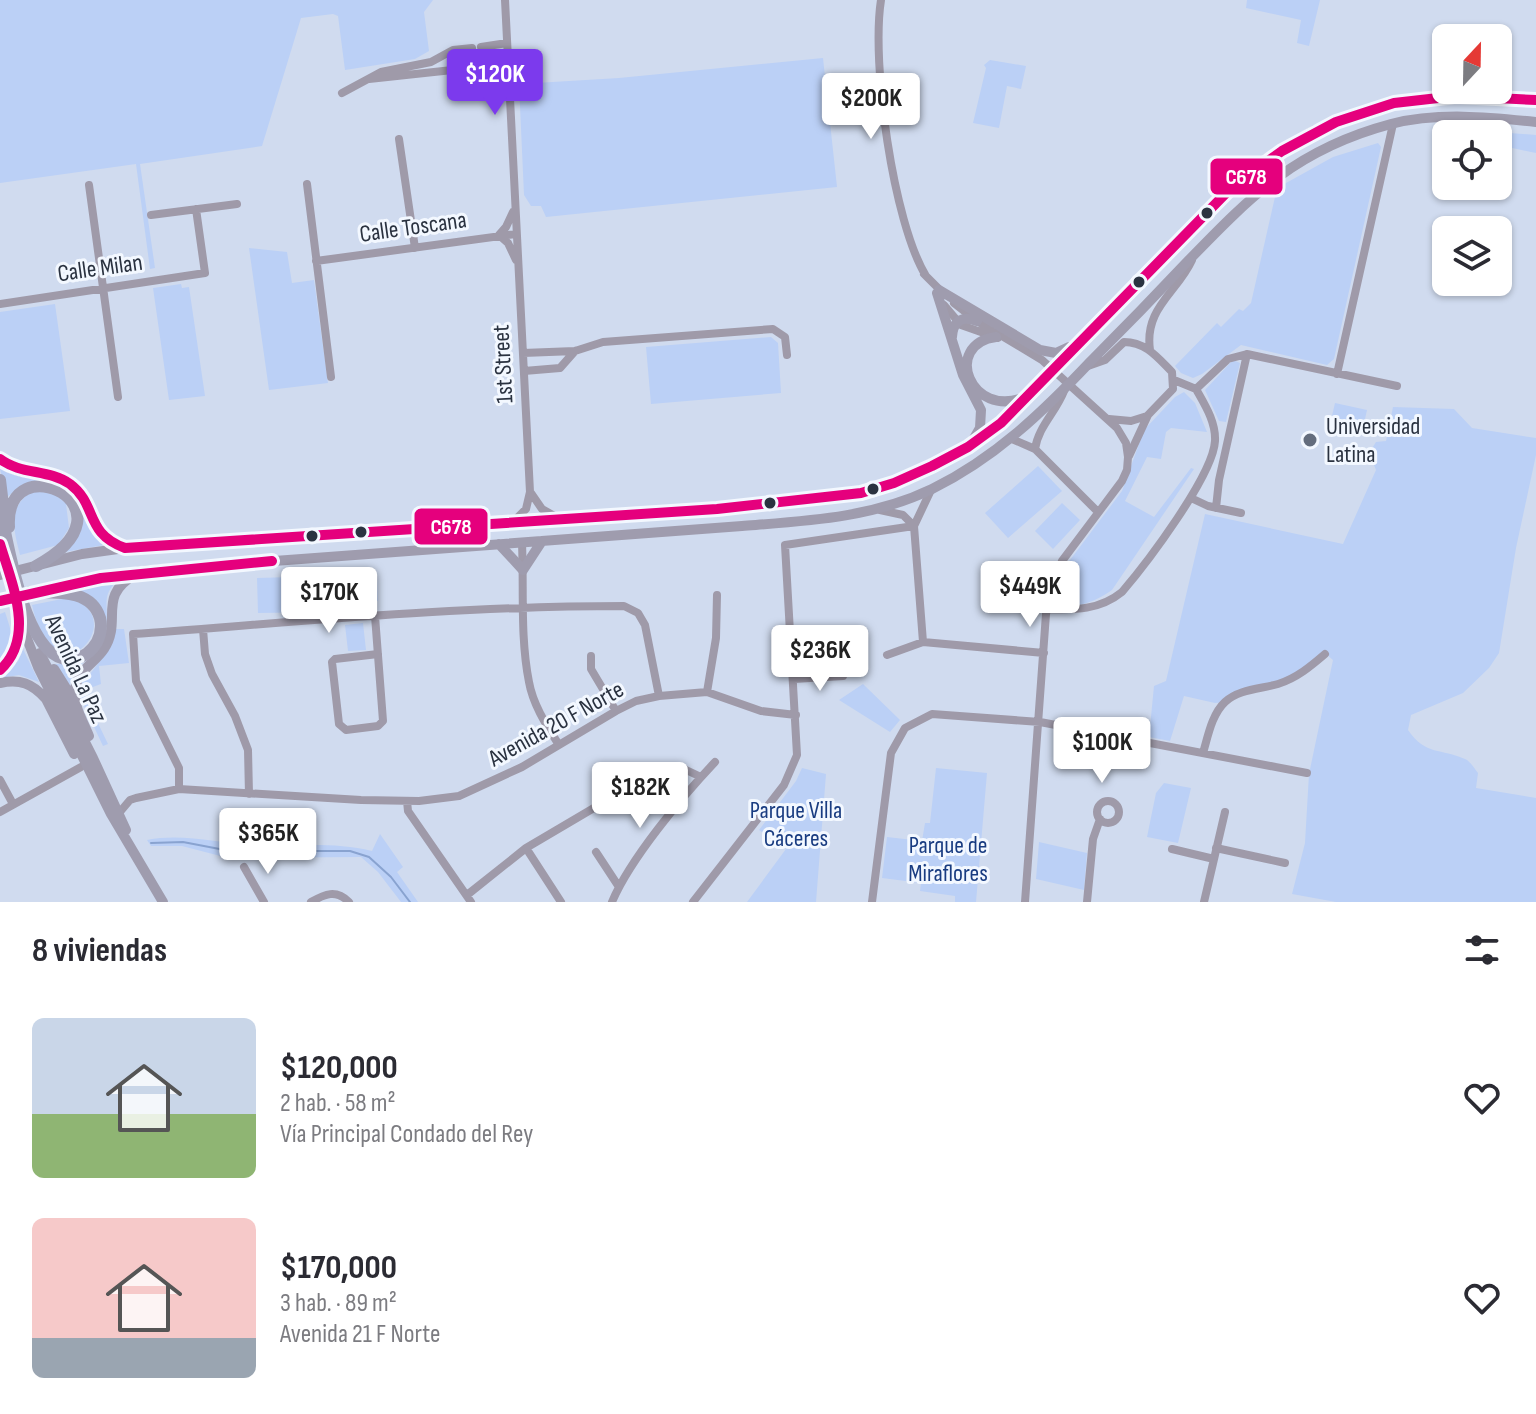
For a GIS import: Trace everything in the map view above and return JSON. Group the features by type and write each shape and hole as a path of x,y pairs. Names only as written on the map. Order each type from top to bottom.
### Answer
{"highway":[{"path":"0,459 14,470 49,474 70,483 82,496 99,534 108,542 125,548"},
{"name":"Avenida La Paz","path":"0,480 3,548 24,620"},
{"path":"3,548 10,507 17,497 37,486 55,488 70,499 77,522 71,540 58,553 36,566"},
{"path":"24,620 43,645 65,660 82,657 95,645 100,634 100,617 93,605 76,595 30,592"},
{"path":"0,670 9,665 14,656 24,620"}],"main road":[{"path":"0,575 82,554 125,548 717,509 861,493 920,472 968,447 1001,423 1232,187 1266,159 1315,130 1398,102 1428,97 1536,100"},
{"path":"0,601 30,592 142,571 802,521 880,510 931,490 1012,439 1064,391 1244,203 1279,175 1326,147 1393,124 1455,118 1536,122"},
{"path":"938,291 1045,352 1063,351 1089,331"},
{"path":"938,291 963,375 981,410 980,428 968,447"},
{"path":"952,338 957,322 966,318 977,321"},
{"path":"996,337 981,341 971,350 967,364 971,378 980,393 995,402 1011,402 1027,397"},
{"path":"499,544 523,570 542,541"},
{"path":"74,701 80,675 107,643 114,592 142,571"},
{"name":"Avenida La Paz","path":"24,620 87,762 105,783 107,797 163,902"},
{"path":"46,699 34,666 36,661 44,658 51,663 74,701 105,783"},
{"path":"0,683 23,681 34,686 46,699 107,797"},
{"name":"Avenida La Paz","path":"107,797 119,813 130,843"}],"street":[{"name":"1st Street","path":"505,0 530,492"},
{"path":"881,0 879,49 887,140 915,257 957,322 1010,342"},
{"path":"342,93 381,72 431,62 453,50 507,43"},
{"path":"453,50 456,69"},
{"path":"369,79 508,64"},
{"path":"1337,374 1393,124"},
{"path":"399,139 415,248"},
{"path":"307,184 331,377"},
{"path":"89,185 118,397"},
{"path":"151,215 237,204"},
{"path":"515,208 499,235 508,243 518,264"},
{"name":"Calle Milan","path":"0,304 205,273 196,209"},
{"name":"Calle Toscana","path":"316,261 516,234"},
{"path":"1150,350 1149,334 1158,306 1187,271 1195,254"},
{"path":"938,291 977,321 1042,360 1109,418 1123,436 1128,457 1122,481 1062,561 1053,585 1044,653 1025,902"},
{"path":"523,353 575,351 603,342 773,329 785,337 787,355"},
{"path":"1086,367 1105,360 1124,342 1135,342 1150,350 1172,372 1174,380 1167,397 1148,415 1128,457"},
{"path":"524,371 560,368 575,351"},
{"path":"1216,508 1247,354"},
{"path":"1196,389 1228,359 1247,354 1397,386"},
{"path":"1048,609 1075,610 1113,599 1128,584 1191,498 1213,456 1215,431 1196,389 1174,380"},
{"path":"1035,449 1039,432 1064,391"},
{"path":"1109,418 1131,421 1148,415"},
{"path":"1012,439 1035,449 1098,512"},
{"path":"1213,456 1224,459"},
{"path":"923,642 914,526 931,490"},
{"path":"530,492 542,509 560,518"},
{"path":"514,521 526,509 530,492"},
{"path":"1191,498 1241,513"},
{"path":"880,510 903,515 914,526"},
{"path":"693,902 791,774 797,755 785,545 914,526"},
{"path":"522,543 529,684 540,713 559,745"},
{"path":"707,692 716,638 717,595"},
{"path":"179,789 179,768 136,681 133,634 524,607 624,606 638,613 645,625 659,696"},
{"path":"375,616 378,654 383,721 378,726 346,730 339,724 332,662 335,659 378,654"},
{"path":"203,629 205,654 212,674 235,716 248,750 249,794"},
{"path":"887,655 923,642 1044,653"},
{"path":"1203,753 1212,723 1225,702 1242,692 1291,679 1325,654"},
{"path":"591,656 591,669 616,711"},
{"path":"794,679 843,676"},
{"name":"Avenida 20 F Norte","path":"107,797 130,800 179,789 407,801 459,796 496,781 636,701 707,692 761,711 796,715"},
{"path":"872,902 888,765 898,736 919,718 932,714 1040,722 1307,773"},
{"path":"0,812 87,762"},
{"path":"612,902 640,856 715,762"},
{"path":"407,801 408,811 469,899 526,848 660,769 684,769 701,777"},
{"path":"0,780 13,804"},
{"path":"119,813 130,800"},
{"path":"1204,902 1225,812"},
{"path":"1087,902 1093,839 1100,819"},
{"path":"526,848 561,902"},
{"path":"1216,848 1285,863"},
{"path":"1172,849 1214,859"},
{"path":"596,852 619,887"},
{"path":"244,867 264,902"},
{"path":"311,902 326,894 337,893 349,902"}],"green space":[{"path":"0,0 433,0 424,12 429,51 415,59 345,70 338,16 301,18 262,146 140,164 155,268 150,269 136,164 0,183"},
{"path":"1247,0 1320,0 1309,46 1297,43 1301,20 1246,8"},
{"path":"823,58 837,187 546,217 541,206 531,206 524,195 519,84 619,78"},
{"path":"990,60 1026,66 1021,89 1007,86 999,128 973,123 986,68 984,65"},
{"path":"1512,133 1536,135 1536,153 1512,148"},
{"path":"1378,143 1381,147 1334,359 1327,365 1241,345 1202,374 1193,378 1181,373 1175,366 1217,323 1221,327 1239,309 1243,311 1251,303 1277,188 1333,157"},
{"path":"249,248 287,252 292,283 314,280 328,383 269,390"},
{"path":"181,284 182,288 189,287 205,396 169,400 153,288"},
{"path":"55,304 70,411 0,419 0,312"},
{"path":"771,337 778,343 781,393 651,404 646,347"},
{"path":"1233,360 1240,363 1226,422 1219,421 1205,390"},
{"path":"1184,392 1195,403 1207,432 1171,428 1166,432 1161,459 1147,457 1125,501 1154,517 1191,468 1194,469 1112,590 1084,604 1053,608 1060,581 1070,560 1122,491 1144,430 1175,397"},
{"path":"1335,403 1367,410 1363,428 1331,420"},
{"path":"1393,407 1454,409 1472,428 1536,438 1536,455 1516,548 1499,653 1489,668 1463,693 1411,715 1408,730 1428,748 1469,761 1478,773 1476,788 1536,798 1536,902 1336,902 1292,894 1305,843 1309,774 1333,660 1326,654 1301,674 1225,702 1215,703 1184,696 1170,741 1149,737 1154,686 1166,681 1205,514 1343,544 1376,470 1369,453 1376,442 1386,441"},
{"path":"1038,466 1062,491 1008,538 985,513"},
{"path":"0,469 50,481 67,488 78,499 92,531 104,545 65,552 80,518 43,481 22,485 7,497"},
{"path":"35,490 56,495 66,504 69,528 58,545 20,555 14,518 20,503"},
{"path":"1062,503 1080,520 1053,549 1035,531"},
{"path":"327,576 328,612 258,613 257,578"},
{"path":"120,578 107,597 103,635 81,591 72,588"},
{"path":"377,578 378,601 339,603 338,580"},
{"path":"67,598 86,607 94,620 92,634 84,646 72,653 57,651 43,636 32,605"},
{"path":"5,612 11,646 0,665 0,614"},
{"path":"363,623 366,650 348,651 345,625"},
{"path":"116,629 124,629 129,663 99,666 101,684 90,688 87,684 82,690 108,744 103,746 79,695 79,688 88,672 90,674 107,652"},
{"path":"103,635 98,646 76,671 69,687 55,664 71,664"},
{"path":"23,649 39,682 19,675 0,678 18,661"},
{"path":"863,684 900,720 890,732 839,700"},
{"name":"Parque Villa Cáceres","path":"802,768 826,774 816,902 747,902 786,849 759,830 796,781"},
{"name":"Parque de Miraflores","path":"936,768 987,773 976,902 955,902 955,896 920,891 921,883 882,878 887,837 922,841 925,823 930,823"},
{"path":"1164,783 1191,788 1178,843 1147,837 1156,793"},
{"path":"380,834 403,867 397,872 418,902 401,902 378,872 361,857 228,858 182,846 151,846 147,840 187,838 253,845 343,846 372,851"},
{"path":"1039,842 1087,853 1084,890 1036,879"}],"waterway":[{"path":"151,843 183,842 230,851 350,851 369,857 391,877 410,902"}],"transit line":[{"name":"C678","path":"0,459 17,468 53,476 70,484 85,501 103,535 125,548 717,509 861,493 932,466 968,447 1001,423 1232,187 1282,151 1336,122 1394,103 1456,96 1536,100"},
{"name":"C678","path":"0,544 15,593 19,626 11,657 0,670"},
{"name":"C678","path":"0,601 101,578 272,561"}],"place":[{"name":"Universidad Latina","path":"1310,440"}]}
